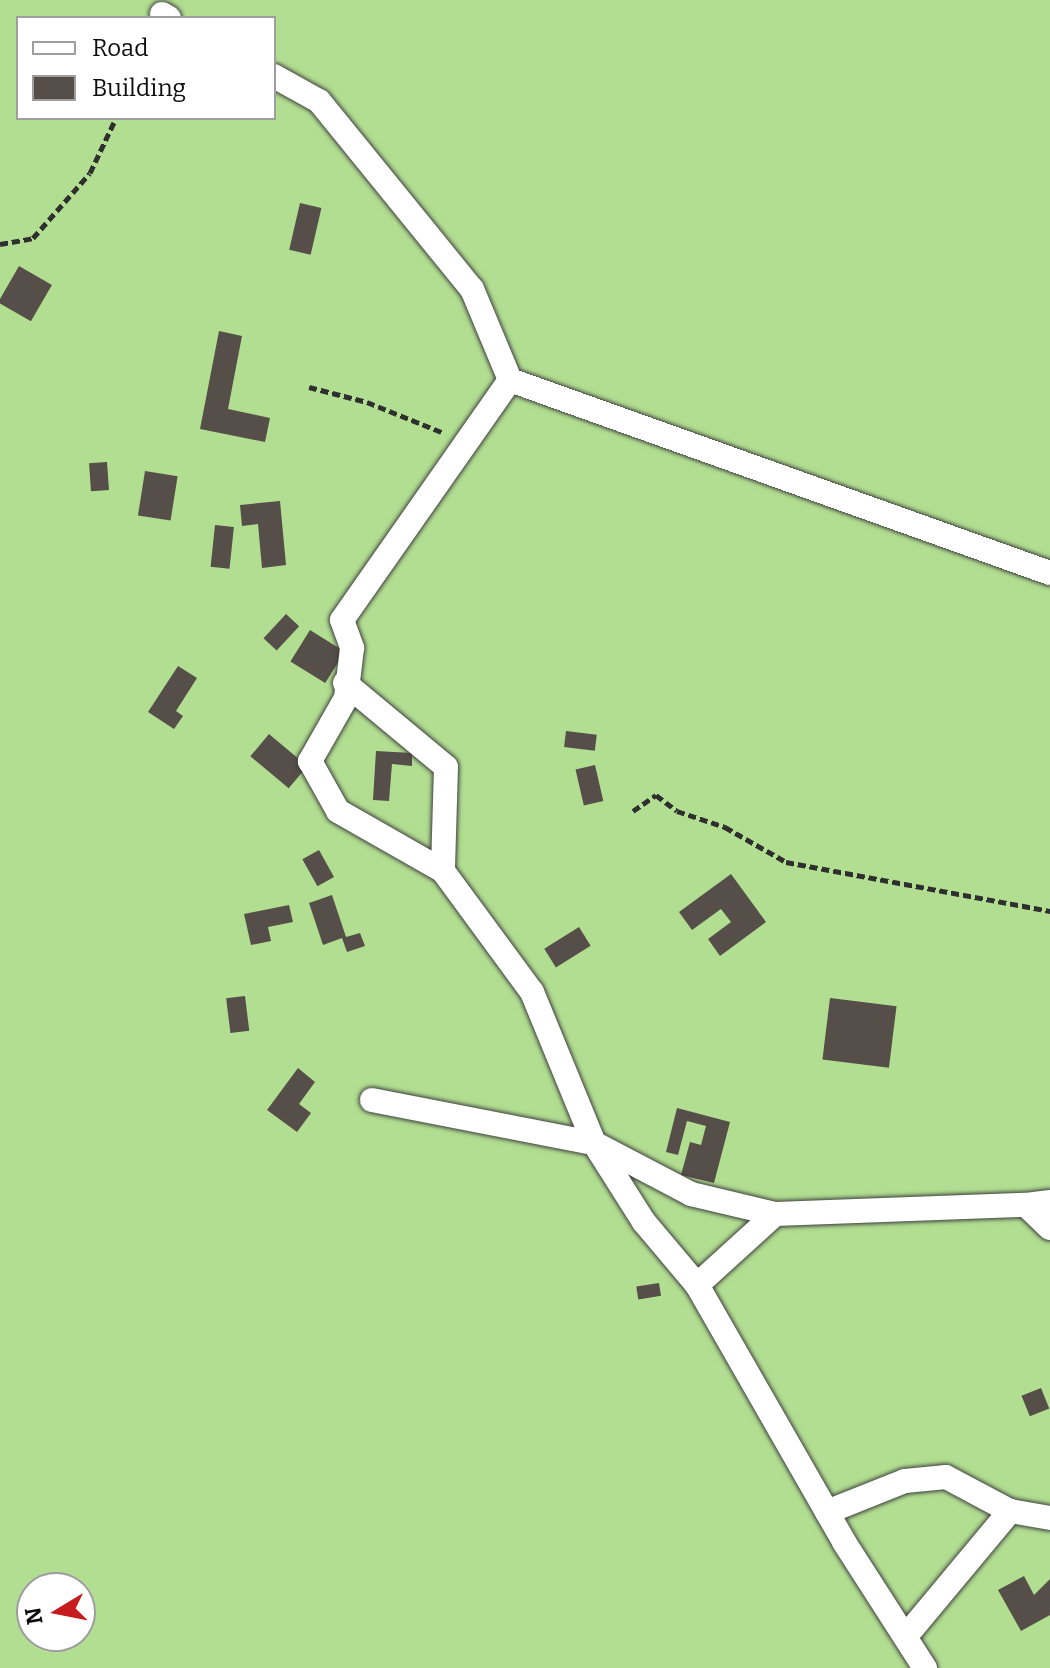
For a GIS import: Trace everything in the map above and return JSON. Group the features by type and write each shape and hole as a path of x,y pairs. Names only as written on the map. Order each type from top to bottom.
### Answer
{"street":[{"path":"276,77 319,101 472,289 510,380 1050,573"},
{"path":"510,380 463,441 342,620 352,648 345,683 346,698 310,761 338,811 443,871 532,992 594,1143 644,1222 697,1285 827,1512 925,1668"},
{"path":"345,683 446,767 443,871"},
{"path":"372,1100 594,1143 691,1194 775,1214 1038,1203 1050,1228"},
{"path":"697,1285 775,1214"},
{"path":"827,1512 905,1481 946,1477 1010,1511 1050,1518"},
{"path":"906,1636 1010,1511"}],"path":[{"path":"0,244 33,238 90,173 115,120"},
{"path":"309,387 367,402 463,441"},
{"path":"633,811 656,795 677,811 725,827 786,862 1050,911"}],"green space":[{"path":"0,0 1050,0 1050,1668 0,1668"}],"building":[{"path":"300,203 321,208 311,255 289,250"},
{"path":"19,266 52,285 31,321 0,304"},
{"path":"219,331 242,336 228,409 270,418 265,442 200,429"},
{"path":"107,462 109,490 91,491 89,463"},
{"path":"145,471 178,476 171,521 138,515"},
{"path":"280,501 286,565 262,568 258,524 242,526 240,505"},
{"path":"215,525 234,527 230,569 211,567"},
{"path":"286,614 299,626 277,650 263,638"},
{"path":"310,630 345,652 325,683 290,661"},
{"path":"178,666 197,678 176,711 183,716 174,729 148,712"},
{"path":"566,731 597,735 595,751 564,747"},
{"path":"269,734 307,766 289,788 250,756"},
{"path":"376,751 412,753 412,766 392,764 389,801 373,800"},
{"path":"595,765 603,801 584,806 576,769"},
{"path":"319,850 334,877 317,886 302,859"},
{"path":"731,874 766,922 720,956 708,939 731,922 721,909 692,930 679,912"},
{"path":"332,895 346,937 360,933 365,946 347,952 342,938 323,945 309,903"},
{"path":"289,905 293,922 268,927 271,941 251,945 244,914"},
{"path":"579,927 591,946 556,967 544,949"},
{"path":"245,996 249,1031 230,1033 226,998"},
{"path":"830,998 897,1006 889,1068 822,1060"},
{"path":"298,1068 315,1082 299,1104 311,1113 297,1132 267,1110"},
{"path":"677,1108 730,1122 714,1183 681,1175 690,1142 701,1145 706,1126 687,1121 678,1155 666,1152"},
{"path":"659,1283 661,1296 638,1299 636,1287"},
{"path":"1041,1388 1049,1408 1030,1416 1022,1396"},
{"path":"1024,1576 1034,1595 1050,1579 1050,1615 1021,1631 998,1590"}]}
